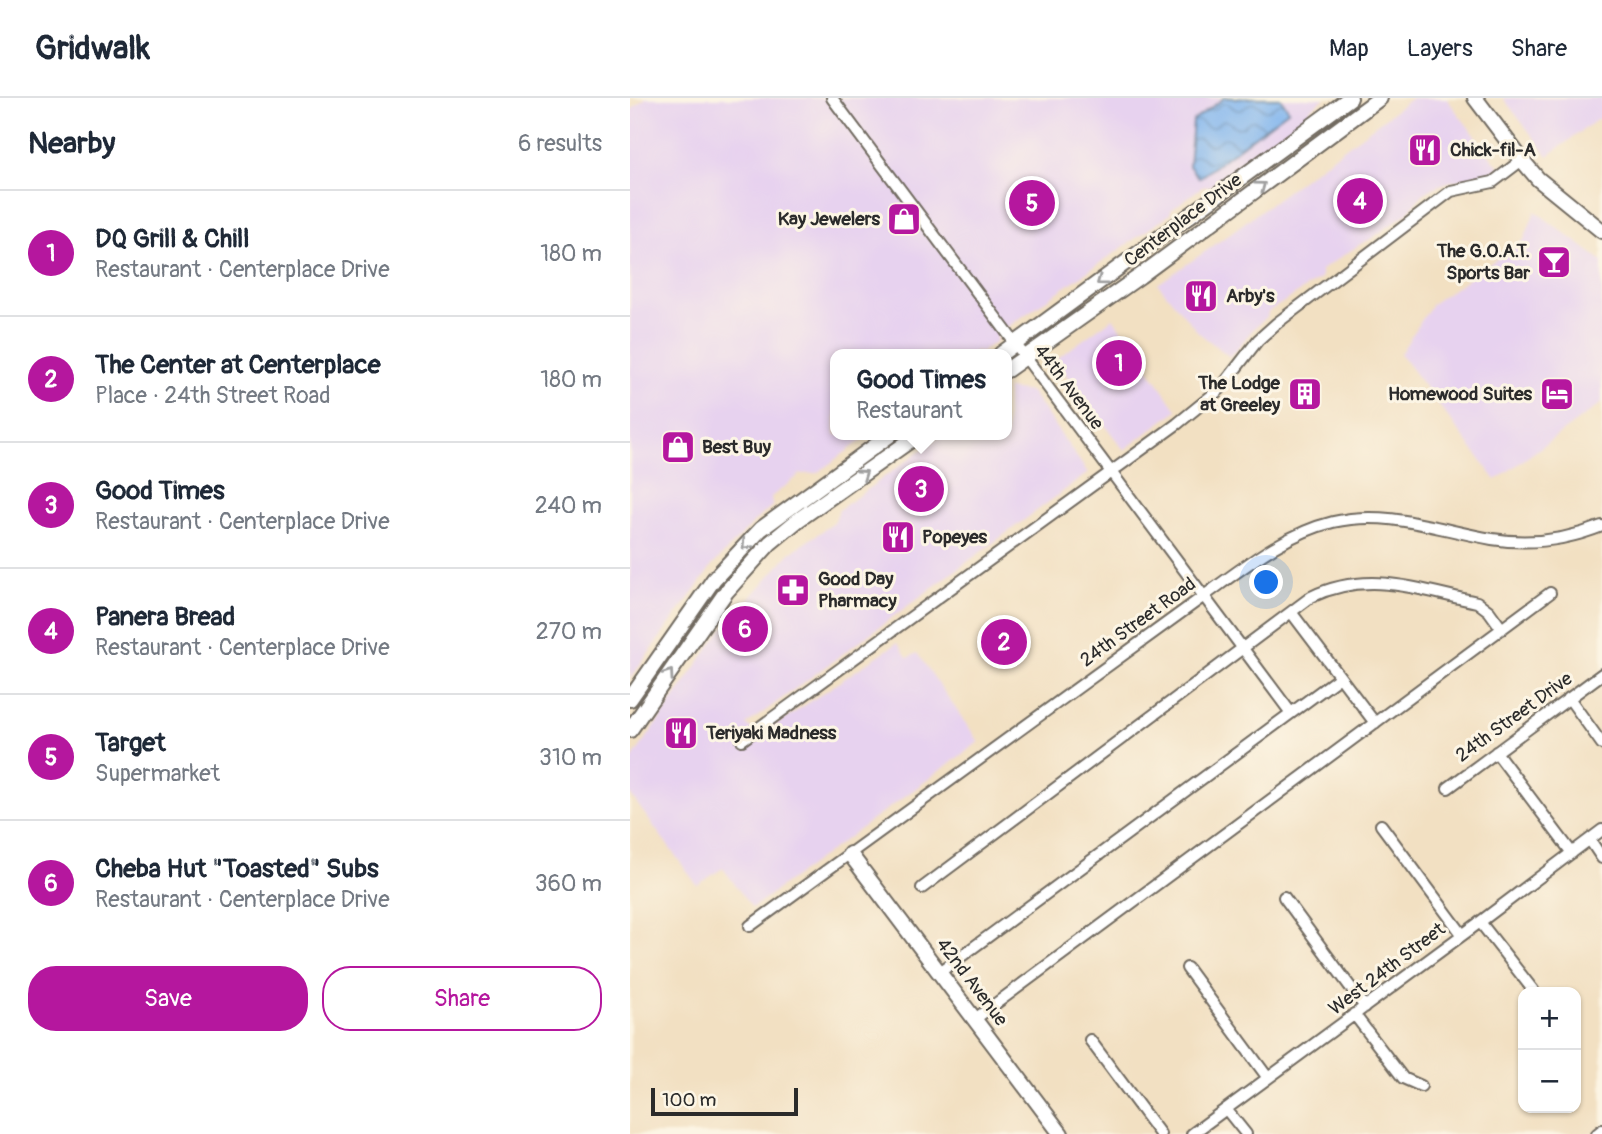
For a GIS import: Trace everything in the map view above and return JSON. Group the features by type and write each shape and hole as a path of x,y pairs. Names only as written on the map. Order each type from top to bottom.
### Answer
{"street":[{"name":"44th Avenue","path":"832,98 1292,713"},
{"name":"Centerplace Drive","path":"1008,349 1350,98"},
{"name":"Centerplace Drive","path":"1012,366 1140,276 1380,98"},
{"path":"1475,98 1522,160 1548,188 1602,231"},
{"path":"742,740 1177,424 1220,389 1258,340 1276,323 1451,191 1493,182 1522,160"},
{"path":"630,699 714,579 761,529 883,440"},
{"path":"630,730 726,592 770,542 911,440"},
{"name":"24th Street Road","path":"750,926 1204,596 1273,547 1304,532 1334,522 1367,518 1398,519 1494,540 1528,542 1572,536 1602,526"},
{"path":"922,888 1311,597 1344,584 1386,583 1477,602 1489,611 1502,629"},
{"path":"975,1019 1550,593"},
{"path":"1291,612 1375,723"},
{"name":"24th Street Drive","path":"1448,788 1602,674"},
{"path":"940,972 1340,677"},
{"path":"1569,698 1602,744"},
{"path":"1496,752 1572,853"},
{"path":"1381,825 1462,934"},
{"name":"West 24th Street","path":"1192,1134 1602,830"},
{"path":"1590,840 1602,858"},
{"name":"42nd Avenue","path":"850,854 1061,1134"},
{"path":"1284,897 1365,1007"},
{"path":"1480,922 1531,987"},
{"path":"1187,968 1268,1078"},
{"path":"1354,1014 1403,1078 1421,1086"},
{"path":"1090,1040 1160,1134"},
{"path":"1226,1109 1246,1134"},
{"path":"1597,1134 1602,1130"}],"shaded area":[{"path":"646,98 1325,98 1310,109 1309,114 1210,186 1202,187 1172,209 1169,215 996,335 996,341 985,349 830,349 830,440 862,440 817,473 801,474 771,497 772,506 712,566 630,679 630,111"},
{"path":"1412,98 1446,98 1499,167 1484,175 1448,182 1423,194 1407,213 1321,270 1321,278 1268,312 1267,317 1230,357 1199,333 1158,284"},
{"path":"1503,98 1602,98 1602,116 1548,156"},
{"path":"1535,211 1602,261 1602,403 1496,480 1400,354 1432,304 1524,240"},
{"path":"1113,318 1177,410 1124,450 1055,360"},
{"path":"1012,390 1031,392 1088,473 746,725 761,735 897,643 908,658 917,653 979,742 752,908 723,868 697,885 630,794 630,762 720,632 790,553 834,523 839,510 935,440 1012,440"}],"water":[{"path":"1224,98 1280,98 1289,110 1199,178 1189,166 1193,121"}],"place":[{"name":"Chick-fil-A","path":"1425,150"},
{"name":"Panera Bread","path":"1360,201"},
{"name":"Target","path":"1032,203"},
{"name":"Kay Jewelers","path":"904,219"},
{"name":"The G.O.A.T. Sports Bar","path":"1554,262"},
{"name":"Arby's","path":"1201,296"},
{"name":"DQ Grill & Chill","path":"1119,363"},
{"name":"The Lodge at Greeley","path":"1305,394"},
{"name":"Homewood Suites","path":"1557,394"},
{"name":"Best Buy","path":"678,447"},
{"name":"Good Times","path":"921,489"},
{"name":"Popeyes","path":"898,537"},
{"name":"Good Day Pharmacy","path":"793,590"},
{"name":"Cheba Hut \"Toasted\" Subs","path":"745,629"},
{"name":"The Center at Centerplace","path":"1004,642"},
{"name":"Teriyaki Madness","path":"681,733"}]}
